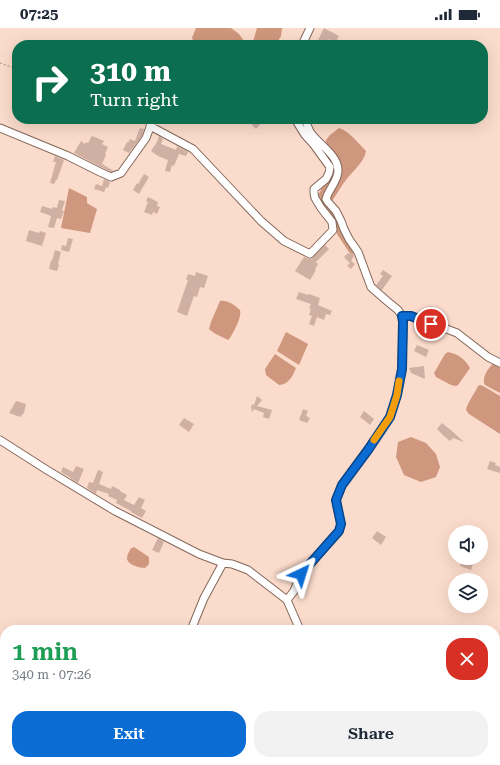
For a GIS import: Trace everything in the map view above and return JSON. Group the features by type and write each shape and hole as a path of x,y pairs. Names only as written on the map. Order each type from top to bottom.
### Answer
{"street":[{"path":"304,40 310,28"},
{"path":"0,128 68,156 111,177 121,173 146,138 150,126 193,148 260,220 284,241 310,254 333,230 332,222 314,198 314,189 326,179 330,167 298,124"},
{"path":"287,600 294,590 301,574 339,531 341,524 336,500 342,485 390,417 397,395 402,369 402,316 398,310 371,287 358,252 346,234 342,221 336,211 326,199 337,177 337,164 334,158 310,132 307,124"},
{"path":"402,316 411,316 457,333 488,357 500,363"},
{"path":"0,440 115,511 199,554 248,570 287,600 298,625"},
{"path":"193,625 204,598 223,563"}],"path":[{"path":"0,63 12,67"}],"shaded area":[{"path":"196,28 231,28 239,34 243,40 194,40 192,38"},
{"path":"257,28 282,28 279,40 253,40"},
{"path":"339,128 350,134 366,151 361,162 344,182 332,201 329,197 341,170 341,163 335,153 326,144 326,140"},
{"path":"69,188 87,197 87,203 97,209 90,233 61,228"},
{"path":"220,301 228,302 240,310 240,316 237,324 228,340 209,329"},
{"path":"286,332 308,344 299,365 277,351"},
{"path":"448,352 461,357 470,368 456,386 436,377 434,373 445,354"},
{"path":"275,354 296,368 290,380 282,385 279,385 266,375 265,369"},
{"path":"494,363 500,365 500,393 484,383 486,372"},
{"path":"480,385 500,396 500,434 469,414 466,410 469,401"},
{"path":"411,437 426,443 436,454 440,467 436,477 421,482 404,475 396,457 398,442"},
{"path":"134,547 149,557 149,564 145,568 134,566 128,561 128,553"}],"building":[{"path":"324,28 339,36 337,40 318,40"},
{"path":"251,124 260,124 256,129"},
{"path":"140,128 144,129 142,136 129,153 123,150 130,139 135,141"},
{"path":"92,136 104,141 102,144 108,147 102,164 114,171 111,172 70,151 74,153 81,141 85,144 86,142 88,143"},
{"path":"159,136 163,139 161,144 176,150 177,146 188,152 186,156 179,154 174,166 172,165 170,172 165,171 168,160 151,151"},
{"path":"55,156 64,160 57,180 54,184 50,183 56,162 53,162"},
{"path":"144,174 149,177 139,194 133,190"},
{"path":"104,179 110,182 108,188 106,187 104,192 94,189 96,184 102,186"},
{"path":"148,197 158,202 157,206 160,207 157,214 153,212 152,215 144,212 148,202 146,201"},
{"path":"59,200 65,201 61,219 57,218 54,228 48,227 51,216 40,212 42,206 52,209 53,207 57,208"},
{"path":"29,230 39,233 40,231 46,233 42,246 26,241"},
{"path":"68,238 73,239 69,252 61,250 62,245 66,246"},
{"path":"325,245 329,249 316,262 318,264 315,269 316,270 310,280 295,271 304,257 311,259"},
{"path":"55,250 61,252 57,271 49,269"},
{"path":"352,252 354,256 351,261 355,264 351,269 347,266 350,263 344,257 348,253 349,254"},
{"path":"383,270 392,276 382,290 376,285 383,276 380,274"},
{"path":"196,272 208,276 204,288 200,287 197,297 194,296 187,316 177,312 188,280 186,280 188,274 195,276"},
{"path":"299,292 320,298 318,305 332,311 330,315 326,314 324,320 317,317 314,326 309,324 312,316 309,315 311,309 309,308 311,304 296,299"},
{"path":"417,345 429,350 426,357 414,351"},
{"path":"424,366 425,379 411,373 409,368"},
{"path":"257,396 262,400 257,406 272,410 269,419 263,417 264,413 254,409 252,412 251,411 252,404 254,405"},
{"path":"16,401 26,404 24,413 20,417 9,413"},
{"path":"303,409 308,411 306,416 310,418 307,423 299,420"},
{"path":"364,411 374,419 370,425 360,417"},
{"path":"184,418 194,424 189,432 179,425"},
{"path":"442,423 464,442 453,438 450,441 445,437 437,429"},
{"path":"490,461 496,463 495,465 500,467 500,473 487,469"},
{"path":"76,466 84,469 78,483 61,472 63,467 73,472"},
{"path":"98,470 103,472 99,484 111,489 112,486 120,490 127,495 124,500 134,505 139,497 145,500 141,508 146,511 142,518 116,503 117,500 108,496 109,494 97,490 96,494 87,488 89,482 93,483"},
{"path":"377,531 386,537 381,545 372,538"},
{"path":"158,538 164,542 159,553 152,550"},
{"path":"460,565 473,565 471,570"}],"waterway":[{"path":"303,124 308,132"},
{"path":"331,175 321,197 322,201 332,215 340,233 352,251"}],"slow traffic":[{"path":"374,440 390,417 397,395 399,381"}],"route":[{"path":"301,574 339,531 341,524 336,500 342,485 390,417 397,395 402,369 402,316 411,316 431,324"}]}
